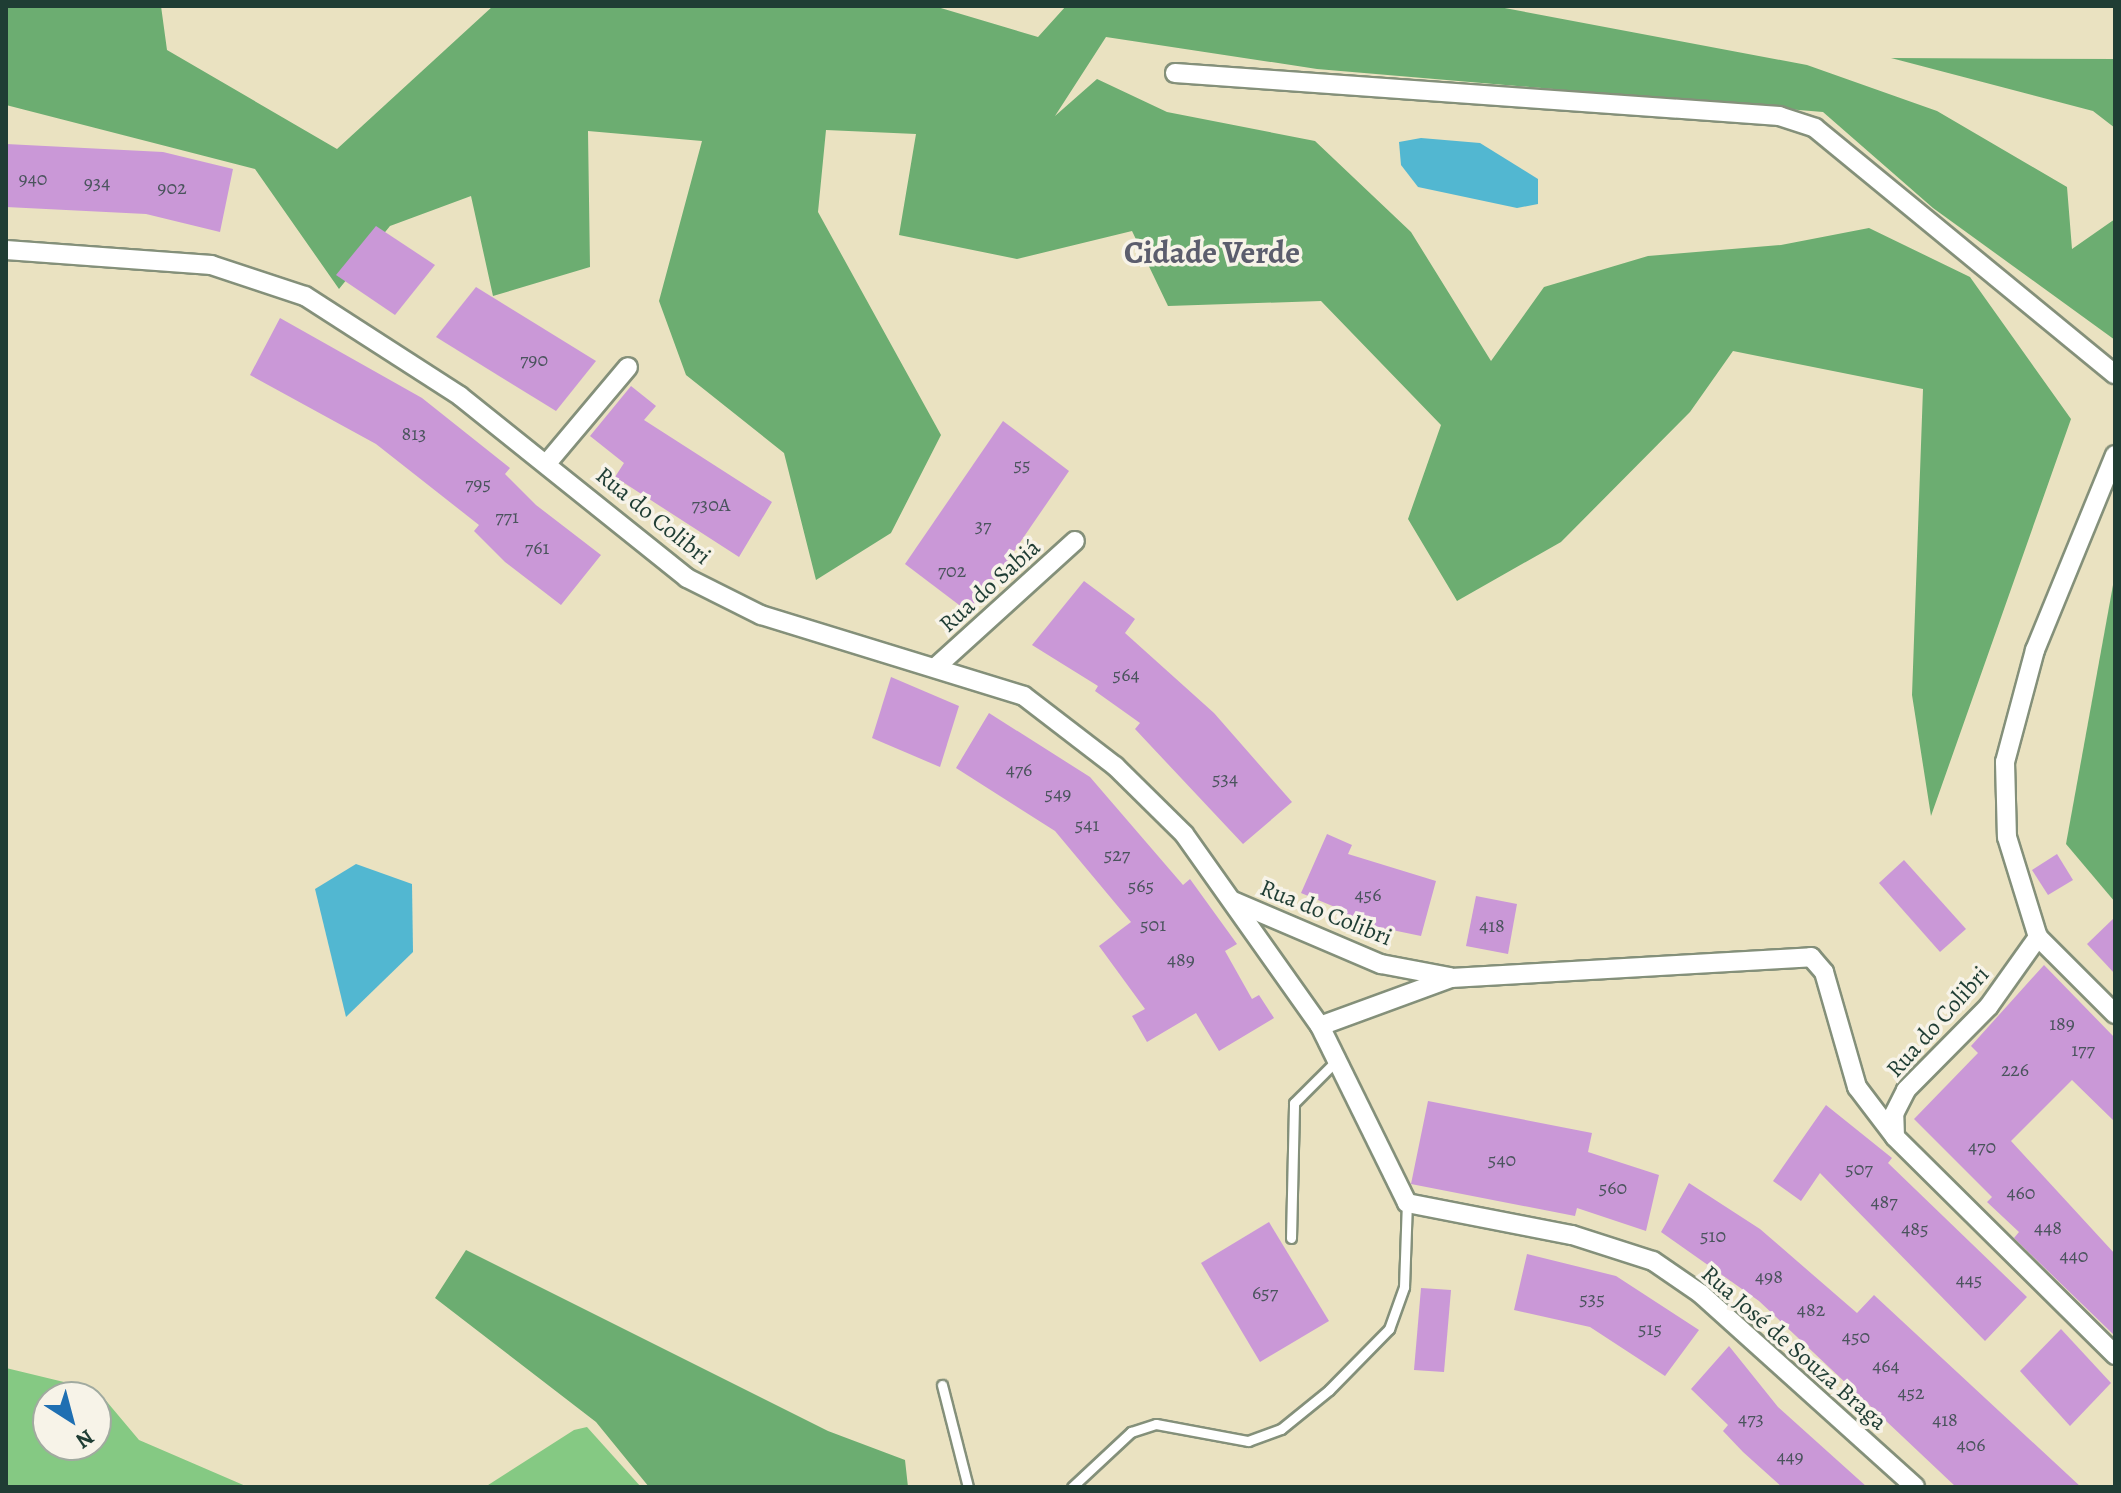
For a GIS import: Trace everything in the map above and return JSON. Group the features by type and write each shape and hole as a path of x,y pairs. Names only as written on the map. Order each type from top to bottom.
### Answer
{"street":[{"path":"1175,73 1779,116 1815,128 2115,374"},
{"name":"Rua do Colibri","path":"6,250 211,265 305,296 391,346 548,462 687,578 761,615 937,666 1024,696 1115,766 1184,834 1320,1026 1451,978"},
{"path":"548,462 628,367"},
{"path":"2115,455 2035,650 2005,762 2007,837 2038,937 2115,1014"},
{"name":"Rua do Sabiá","path":"937,666 1075,541"},
{"name":"Rua do Colibri","path":"1231,900 1381,964 1451,978 1811,957 1824,972 1857,1087 1895,1137"},
{"name":"Rua do Colibri","path":"1895,1137 1894,1114 1906,1090 1989,1006 2038,937"},
{"path":"1320,1026 1333,1064 1407,1203"},
{"path":"1895,1137 2115,1355"},
{"name":"Rua José de Souza Braga","path":"1407,1203 1572,1235 1653,1261 1701,1294 1915,1487"}],"lane":[{"path":"1291,1238 1294,1103 1333,1064"},
{"path":"1072,1487 1131,1432 1156,1424 1248,1441 1281,1429 1329,1390 1389,1329 1404,1287 1407,1203"},
{"path":"942,1385 968,1487"}],"green space":[{"path":"6,6 161,6 167,50 337,149 493,6 934,6 1038,37 1066,6 1494,6 1807,65 1937,111 2067,187 2072,249 2115,219 2115,340 1933,208 1823,112 1317,69 1106,37 1055,116 1097,79 1167,112 1315,141 1411,232 1491,361 1544,287 1648,256 1781,245 1869,228 1970,277 2071,419 1931,816 1912,695 1923,389 1733,351 1690,412 1561,542 1457,601 1408,519 1441,425 1321,301 1168,306 1132,231 1017,259 899,235 916,134 826,130 818,212 941,435 891,533 816,580 784,453 686,375 659,301 702,141 588,131 590,267 493,296 471,196 390,226 339,289 255,169 6,105"},
{"path":"1891,58 2115,59 2115,128 2093,111"},
{"path":"2115,574 2115,902 2066,844"},
{"path":"466,1250 828,1431 905,1460 908,1487 649,1487 596,1422 435,1298"},
{"path":"6,1368 60,1381 32,1381 32,1461 112,1461 112,1408 139,1440 248,1487 6,1487"},
{"path":"587,1427 641,1487 485,1487 574,1430"}],"water":[{"path":"1421,138 1480,143 1538,179 1538,204 1517,208 1418,187 1401,165 1399,142"},
{"path":"356,864 412,884 413,952 346,1017 315,889"}],"building":[{"path":"6,144 163,152 233,169 220,232 146,214 6,207"},
{"path":"376,226 435,265 395,315 336,275"},
{"path":"476,287 596,361 556,411 436,337"},
{"path":"280,318 422,398 510,468 505,474 536,505 601,555 561,605 505,562 474,531 479,525 376,444 250,375"},
{"path":"631,386 656,406 644,420 772,502 739,557 615,477 624,463 590,436"},
{"path":"1003,421 1069,471 971,614 905,564"},
{"path":"1084,581 1135,619 1125,633 1214,713 1292,802 1243,844 1135,729 1140,723 1095,691 1098,686 1032,645"},
{"path":"891,677 959,706 940,767 872,738"},
{"path":"989,713 1090,777 1183,885 1190,879 1237,944 1225,951 1252,999 1259,995 1274,1018 1219,1051 1196,1013 1147,1042 1132,1016 1145,1009 1099,946 1131,922 1055,831 956,768"},
{"path":"1327,834 1352,845 1348,854 1436,881 1421,936 1344,920 1347,912 1301,893"},
{"path":"2057,854 2073,880 2048,895 2032,870"},
{"path":"1904,860 1966,929 1940,952 1879,883"},
{"path":"1476,896 1517,904 1508,954 1466,946"},
{"path":"2115,917 2115,974 2087,944"},
{"path":"2044,965 2115,1038 2115,1122 2072,1080 2011,1141 2115,1254 2115,1336 2014,1238 2019,1232 1987,1202 1992,1197 1914,1119 1978,1053 1971,1046"},
{"path":"1428,1101 1592,1133 1588,1152 1659,1175 1646,1231 1577,1208 1575,1216 1411,1184"},
{"path":"1826,1105 1892,1158 1888,1163 2027,1297 1985,1341 1820,1173 1801,1201 1773,1181"},
{"path":"1689,1183 1760,1229 1857,1313 1874,1295 2081,1487 1956,1487 1759,1301 1661,1232"},
{"path":"1269,1222 1329,1321 1260,1362 1201,1263"},
{"path":"1527,1254 1616,1276 1699,1330 1665,1376 1590,1327 1514,1310"},
{"path":"1421,1288 1451,1290 1444,1372 1414,1370"},
{"path":"2061,1329 2111,1383 2070,1426 2020,1371"},
{"path":"1729,1346 1778,1407 1867,1487 1782,1487 1743,1452 1723,1431 1728,1425 1691,1389"}],"district":[{"name":"Cidade Verde","path":"1212,252"}]}
